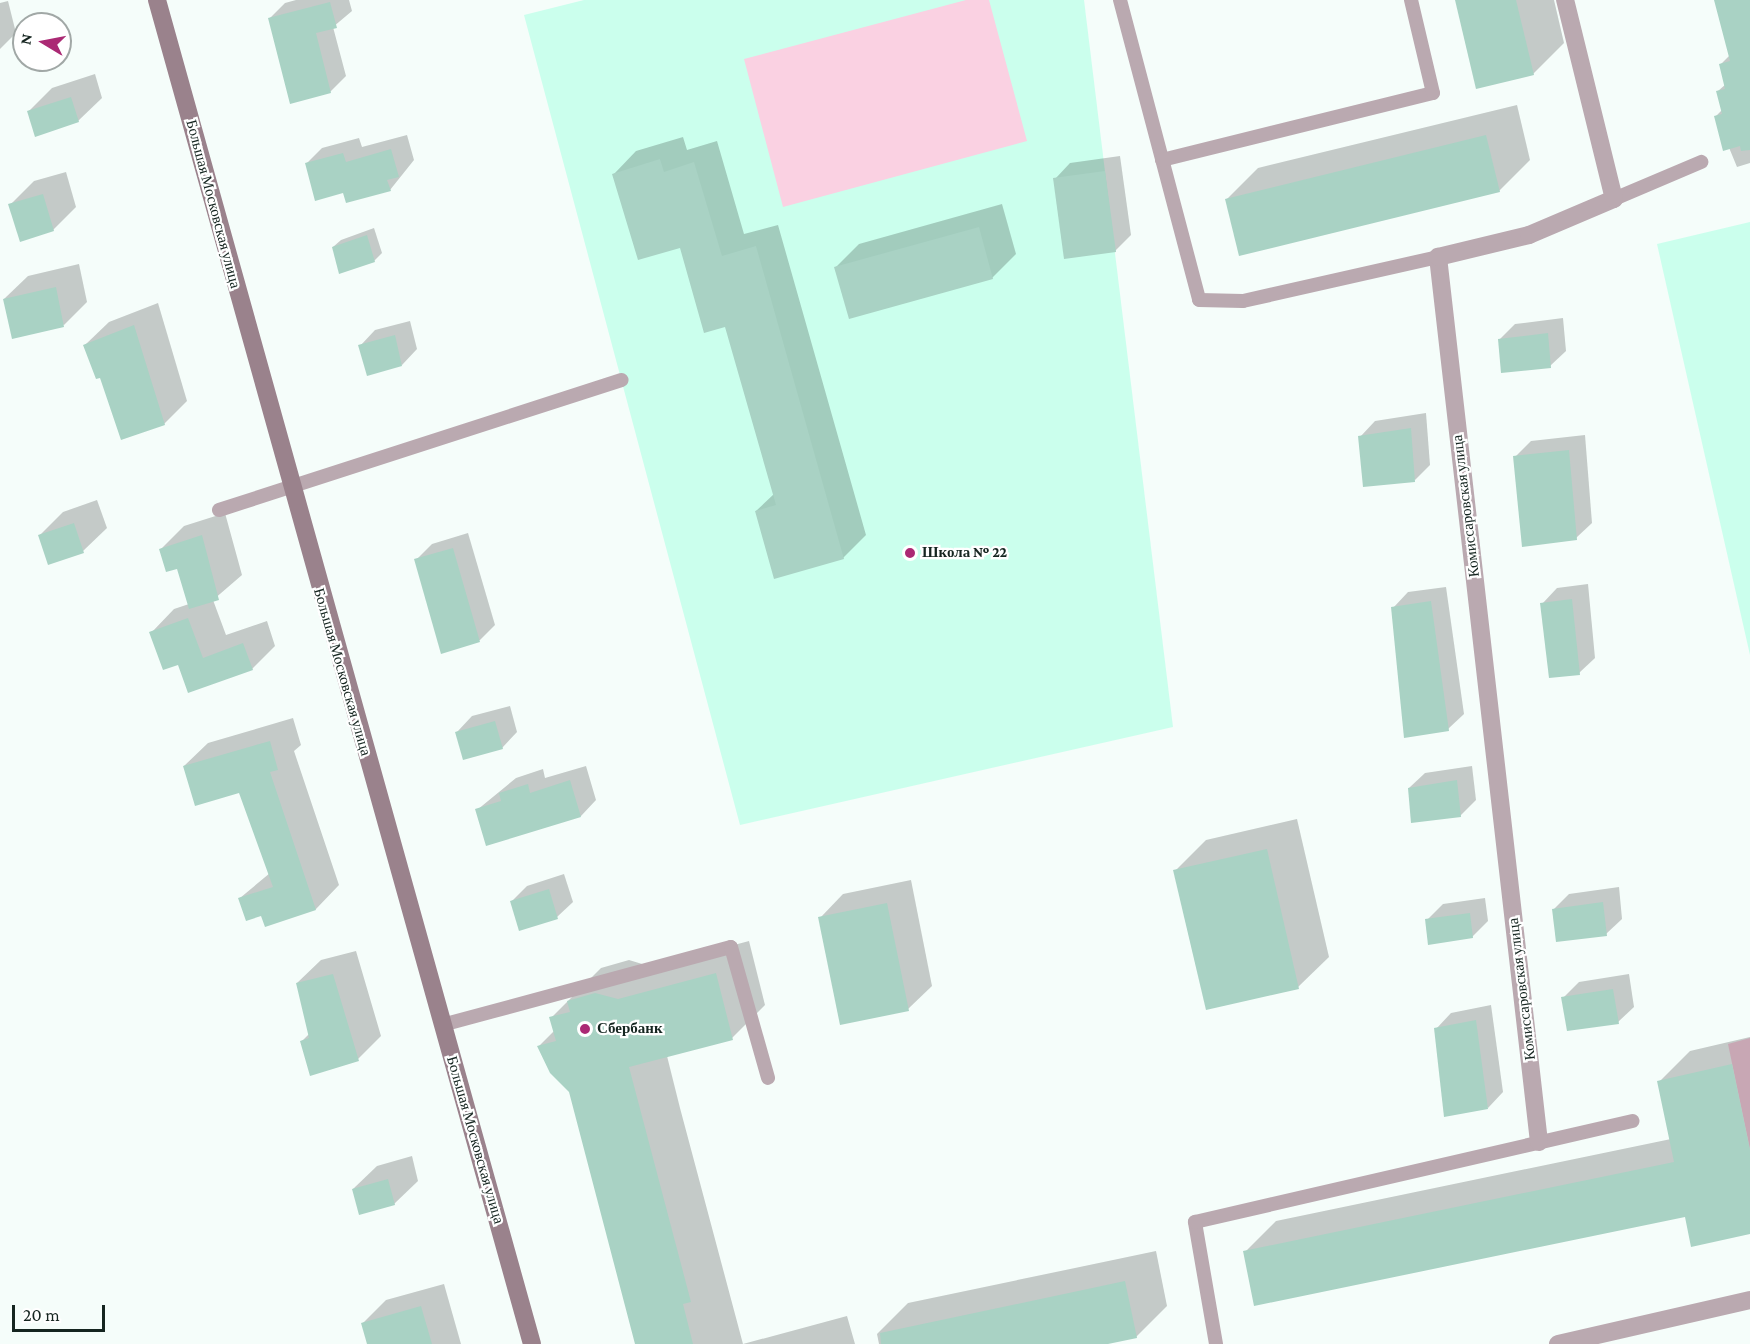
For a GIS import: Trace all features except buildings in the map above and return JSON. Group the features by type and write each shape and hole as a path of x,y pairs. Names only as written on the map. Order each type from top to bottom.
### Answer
{"main road":[{"name":"Большая Московская улица","path":"157,0 532,1344"}],"street":[{"path":"1438,257 1529,235 1614,199 1565,0"},
{"name":"Комиссаровская улица","path":"1438,257 1539,1142"},
{"path":"1557,1344 1750,1300"}],"lane":[{"path":"1120,0 1199,300 1243,301 1438,257"},
{"path":"1162,160 1433,93 1411,0"},
{"path":"1614,199 1701,162"},
{"path":"219,510 622,380"},
{"path":"442,1025 731,947 768,1078"},
{"path":"1216,1344 1195,1222 1633,1121"}],"shaded area":[{"name":"Школа № 22","path":"584,0 1084,0 1173,727 740,825 524,15"},
{"path":"966,0 989,0 1027,141 783,207 744,59"},
{"path":"1750,222 1750,655 1657,244"},
{"path":"1750,1038 1750,1149 1728,1044"}],"place":[{"name":"Школа № 22","path":"910,553"},
{"name":"Сбербанк","path":"585,1029"}]}
